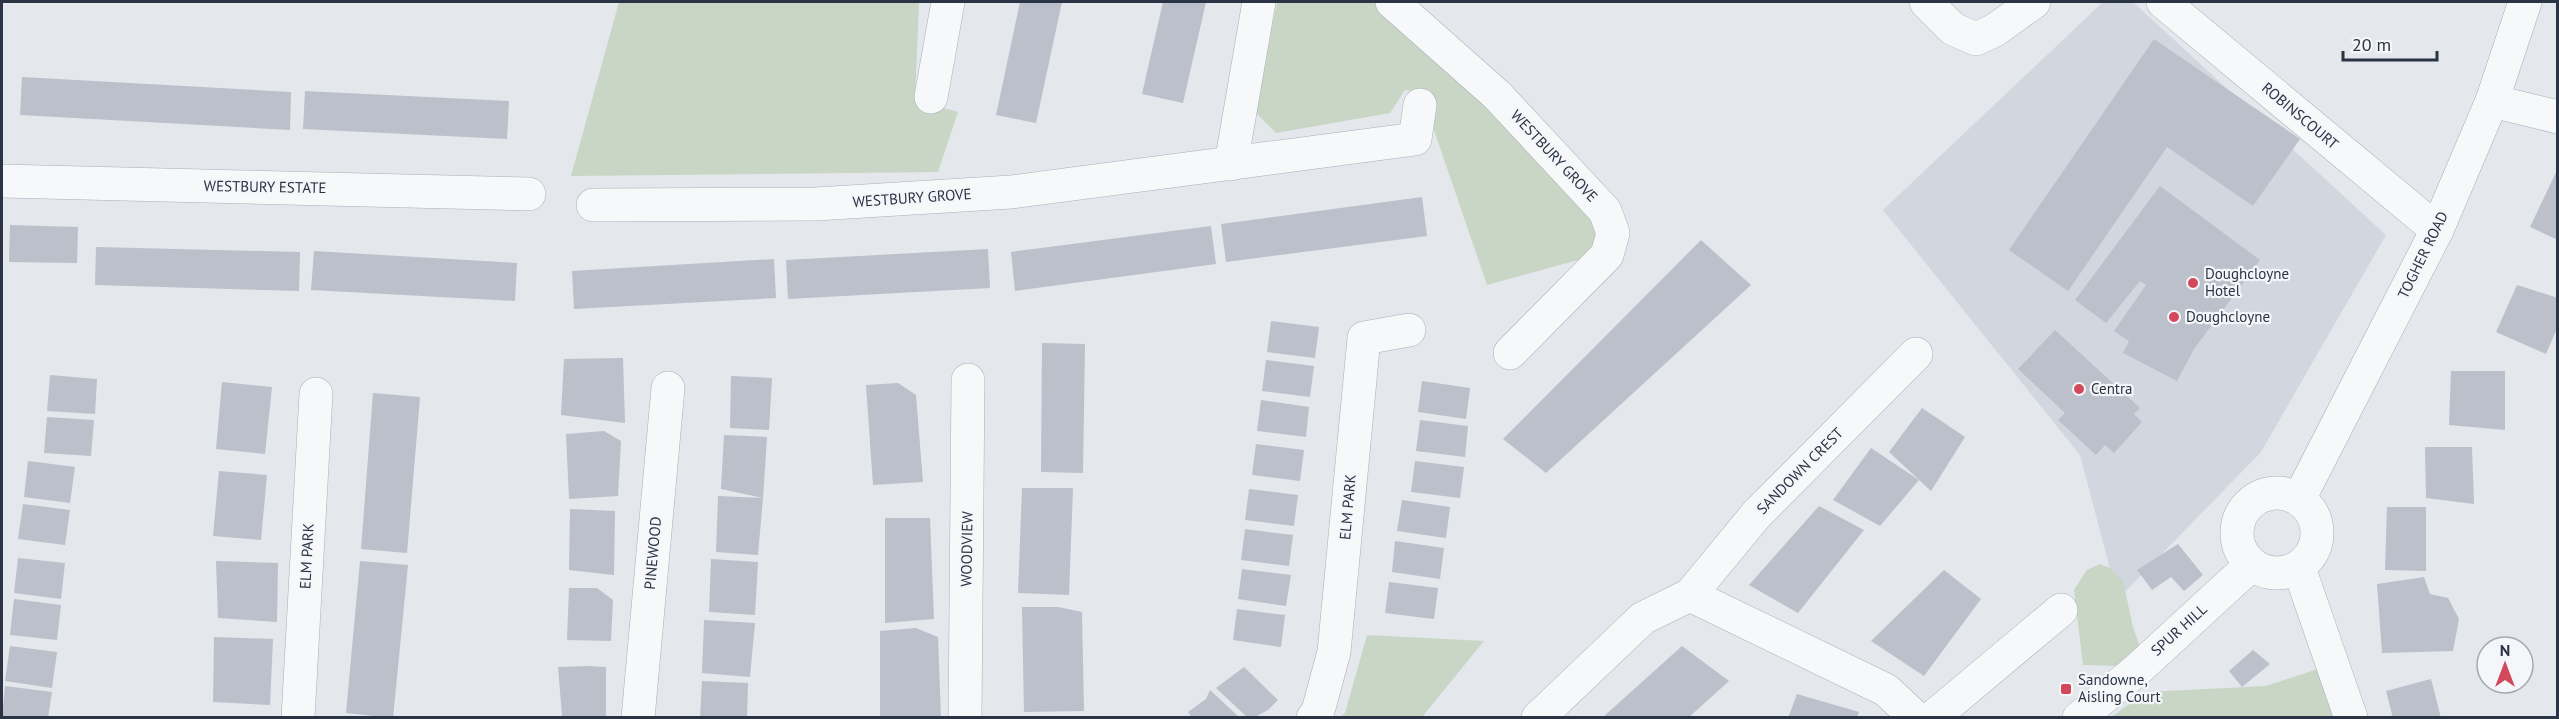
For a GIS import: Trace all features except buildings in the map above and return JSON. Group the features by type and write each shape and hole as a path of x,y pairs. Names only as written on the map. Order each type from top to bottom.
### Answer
{"street":[{"path":"931,97 948,2"},
{"path":"1231,164 1259,2"},
{"name":"WESTBURY GROVE","path":"1392,2 1497,95 1605,210 1614,232 1607,255 1510,353"},
{"path":"1926,2 1953,29 1976,39 1995,30 2034,2"},
{"name":"ROBINSCOURT","path":"2163,2 2437,230"},
{"name":"TOGHER ROAD","path":"2300,499 2437,230 2492,101 2525,2"},
{"path":"2492,101 2558,117"},
{"name":"WESTBURY GROVE","path":"593,205 816,204 1011,192 1415,139 1420,105"},
{"name":"WESTBURY ESTATE","path":"2,181 529,194"},
{"name":"ELM PARK","path":"1313,717 1318,711 1334,652 1364,338 1409,330"},
{"name":"SANDOWN CREST","path":"1539,717 1643,618 1690,595 1756,515 1916,354"},
{"name":"WOODVIEW","path":"965,717 968,380"},
{"name":"PINEWOOD","path":"638,717 668,388"},
{"name":"ELM PARK","path":"298,717 316,394"},
{"path":"2273,493 2287,494 2300,499 2316,520 2318,533 2316,547 2309,559 2288,573 2275,574 2251,565 2242,554 2237,535 2240,515 2248,504 2260,496 2273,493"},
{"name":"SPUR HILL","path":"2079,717 2138,669 2251,565"},
{"path":"2299,567 2351,717"},
{"path":"1690,595 1886,690 1917,717 2061,610"}],"shaded area":[{"path":"2103,2 2133,2 2386,235 2261,452 2118,599 2080,455 1883,210"}],"green space":[{"path":"619,2 919,2 915,100 958,112 938,172 571,176"},
{"path":"1277,2 1381,2 1598,217 1602,233 1589,257 1487,285 1421,92 1405,90 1390,113 1276,133 1255,112"},
{"path":"2100,564 2110,568 2123,581 2140,647 2118,666 2083,665 2074,590 2087,570"},
{"path":"1367,635 1484,641 1422,717 1340,717 1345,713"},
{"path":"2333,664 2344,718 2110,718 2146,692 2266,686"}],"place":[{"name":"Doughcloyne Hotel","path":"2193,283"},
{"name":"Doughcloyne","path":"2174,317"},
{"name":"Centra","path":"2079,389"},
{"name":"Sandowne, Aisling Court","path":"2066,689"}]}
